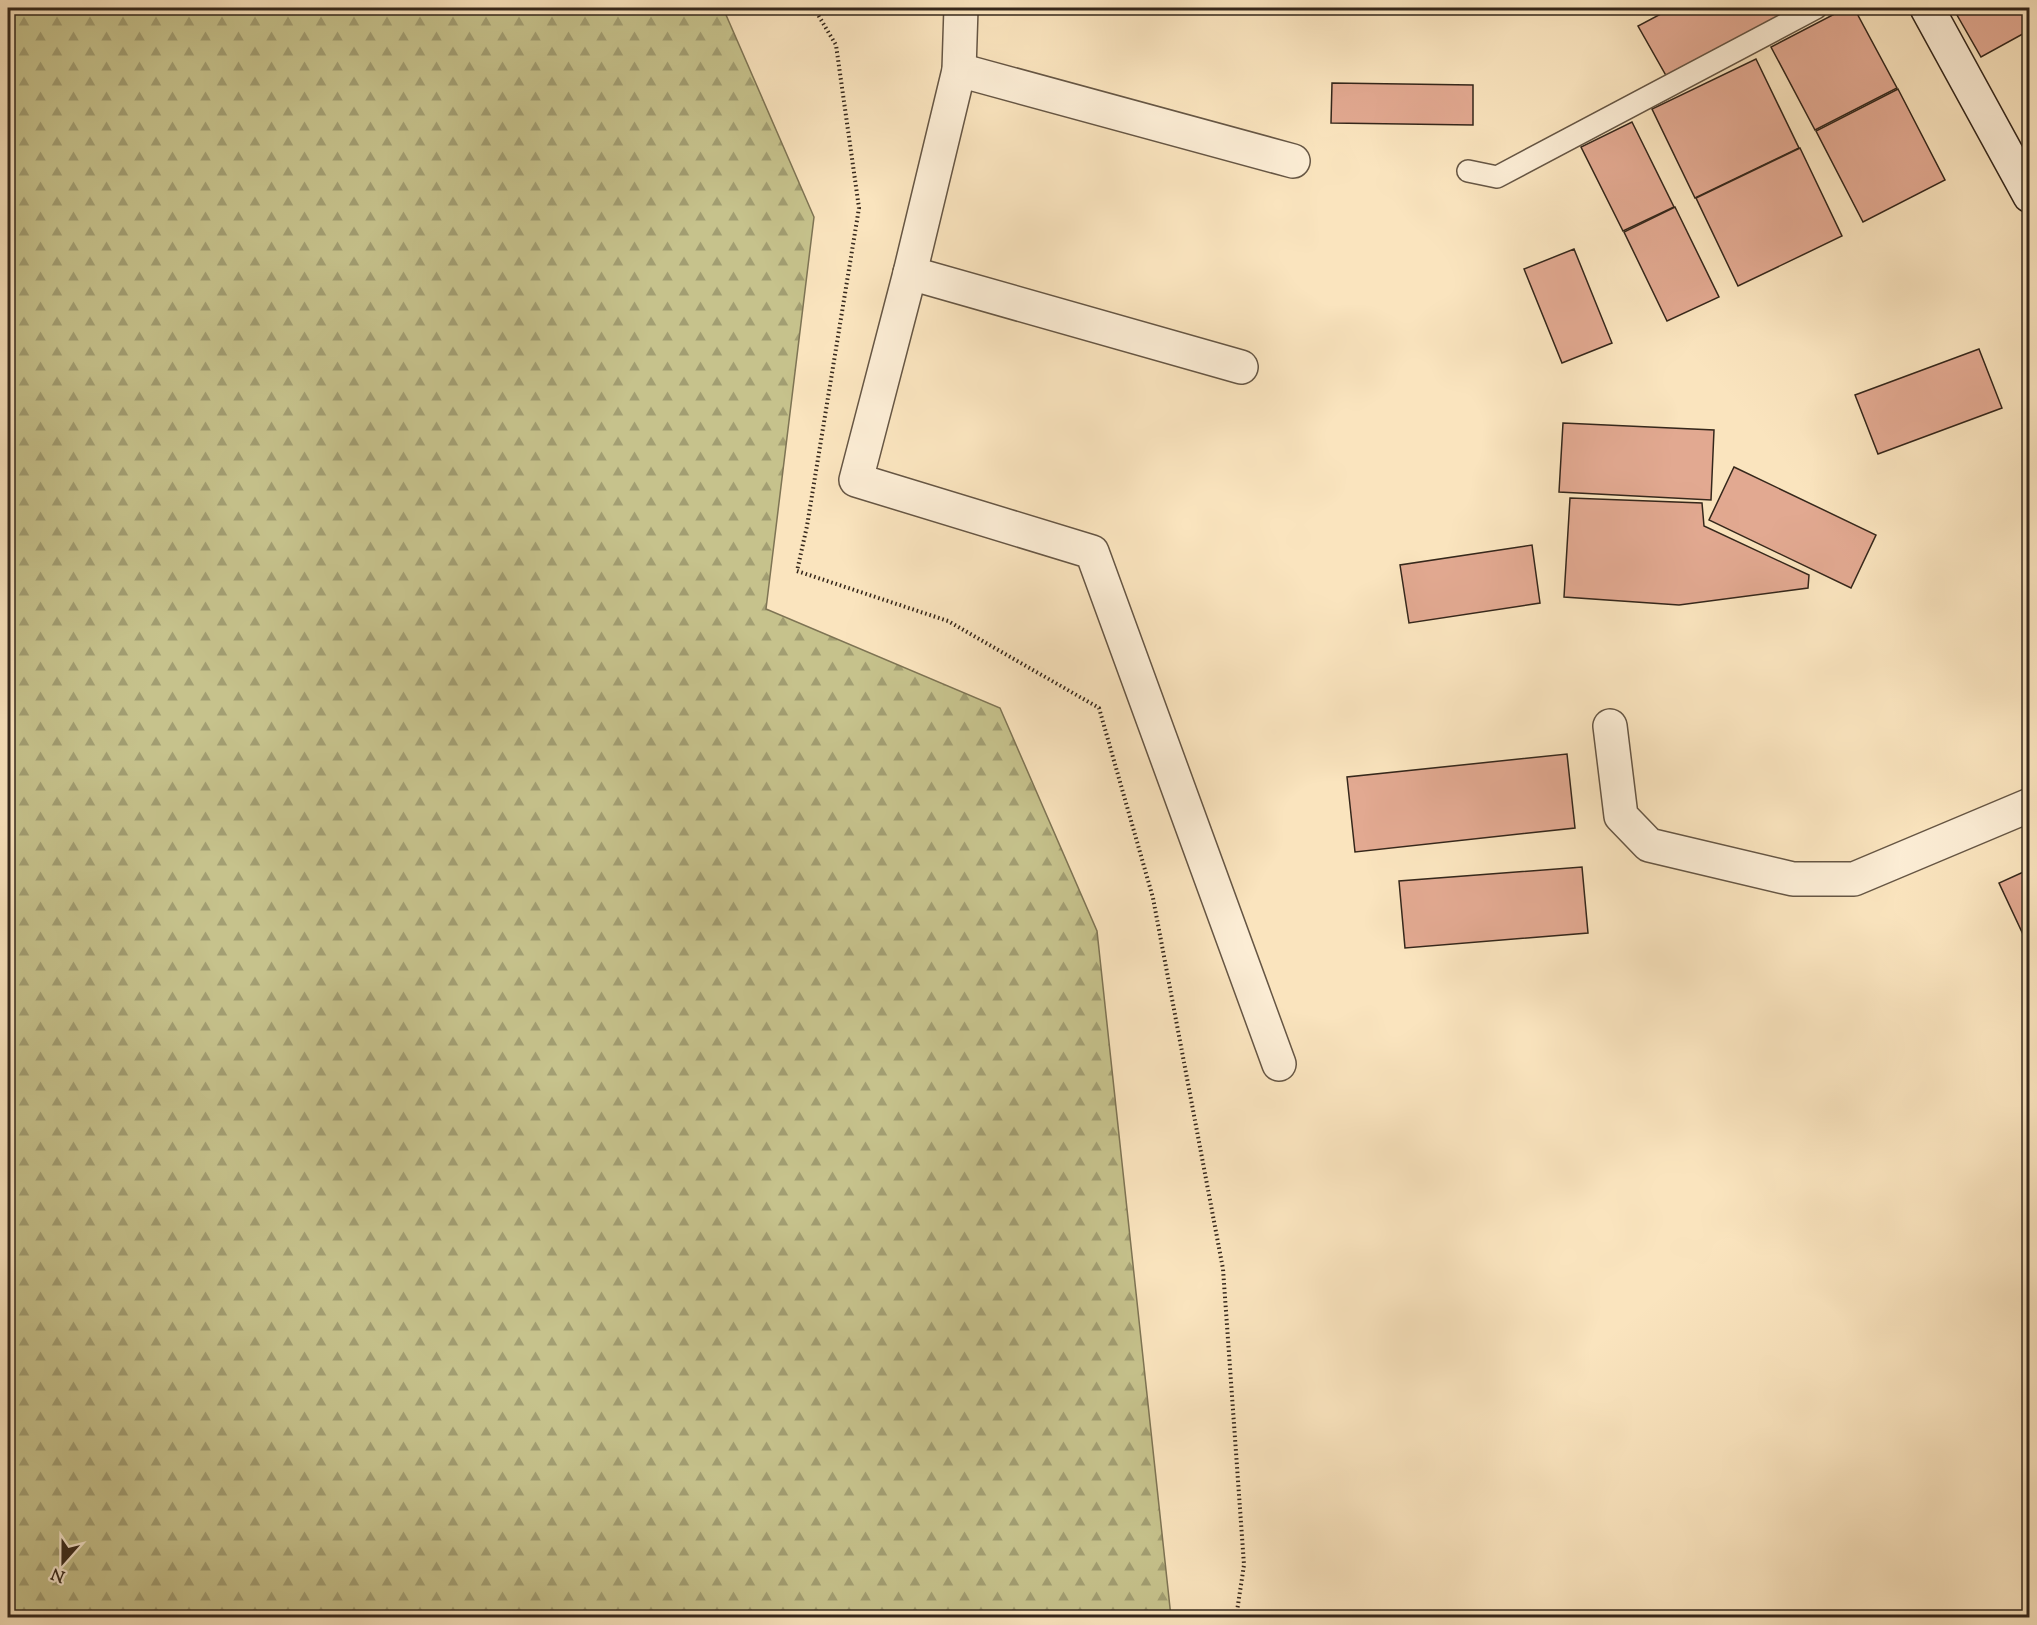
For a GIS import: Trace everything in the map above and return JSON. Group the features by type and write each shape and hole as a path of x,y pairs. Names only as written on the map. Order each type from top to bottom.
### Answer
{"street":[{"path":"961,8 958,70 910,273 856,480 1092,552 1279,1064"},
{"path":"1927,8 2030,196"},
{"path":"958,70 1293,161"},
{"path":"910,273 1240,367"},
{"path":"1610,726 1621,816 1649,845 1793,879 1854,879 2030,805"}],"lane":[{"path":"1468,171 1497,177 1815,8"}],"path":[{"path":"814,8 836,45 859,208 807,526 797,571 948,621 1099,708 1153,898 1223,1269 1244,1565 1236,1617"}],"green space":[{"path":"8,8 723,8 814,217 766,609 1000,708 1097,931 1171,1617 8,1617"}],"building":[{"path":"1672,8 1798,8 1668,79 1638,26"},
{"path":"1846,8 1854,8 1897,88 1815,130 1771,47"},
{"path":"1953,8 2030,8 2030,30 1981,57"},
{"path":"1756,59 1799,148 1695,198 1652,109"},
{"path":"1332,83 1473,85 1473,125 1331,123"},
{"path":"1898,89 1945,180 1863,222 1816,131"},
{"path":"1632,122 1674,207 1623,231 1581,147"},
{"path":"1800,148 1842,236 1738,286 1696,198"},
{"path":"1675,207 1719,297 1667,321 1624,232"},
{"path":"1574,249 1612,343 1562,363 1524,269"},
{"path":"1979,349 2002,408 1878,454 1855,395"},
{"path":"1563,423 1714,430 1711,500 1559,492"},
{"path":"1734,467 1876,535 1851,588 1709,520"},
{"path":"1570,498 1702,503 1704,526 1809,575 1808,588 1679,605 1564,597"},
{"path":"1532,545 1540,603 1409,623 1400,565"},
{"path":"1567,754 1575,828 1355,852 1347,777"},
{"path":"1582,867 1588,933 1405,948 1399,881"},
{"path":"2030,869 2030,944 2028,945 1999,883"}]}
